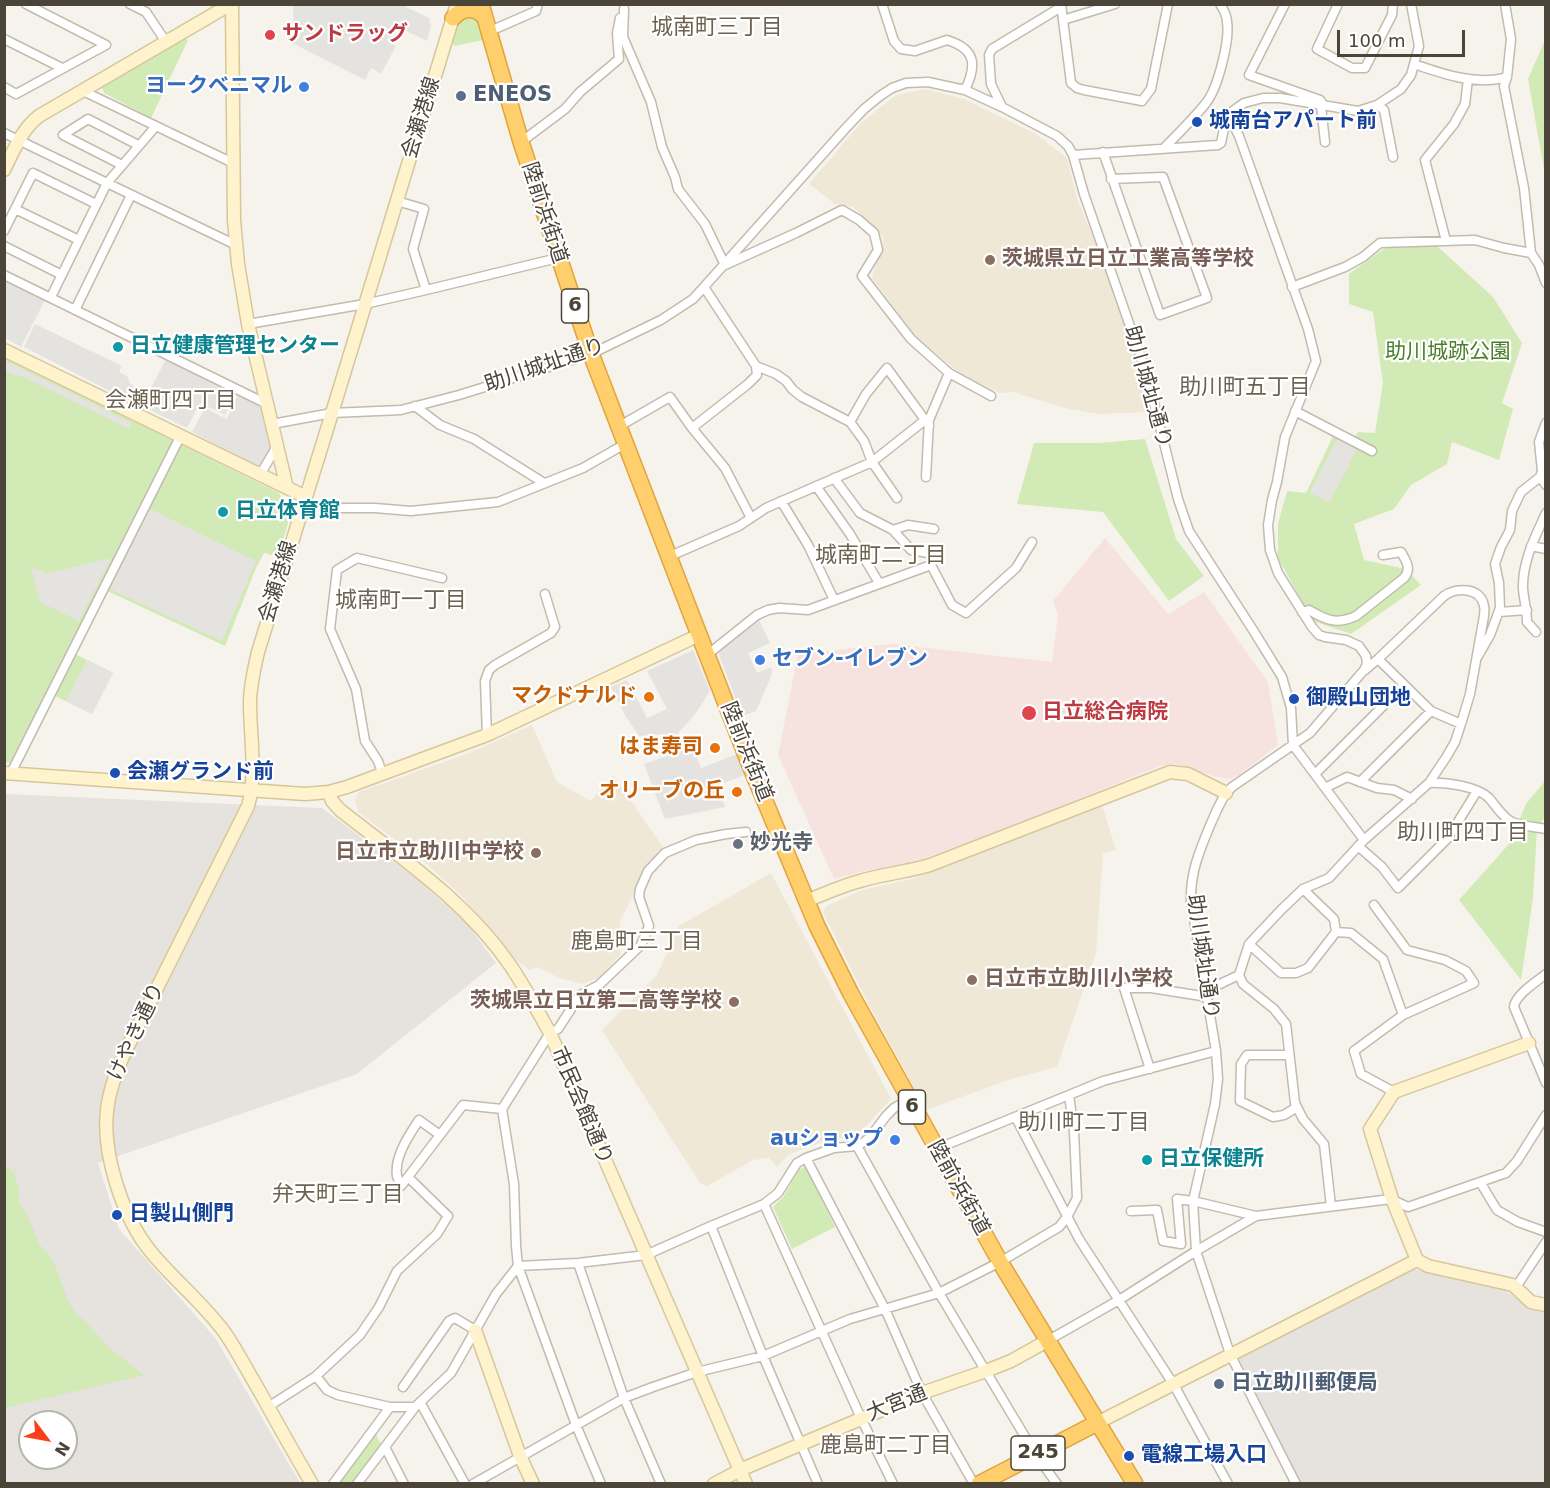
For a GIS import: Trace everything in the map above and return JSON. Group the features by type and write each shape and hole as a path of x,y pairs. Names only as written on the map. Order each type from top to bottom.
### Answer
{"highway":[{"path":"455,11 469,9 480,12 482,10"},
{"name":"陸前浜街道","path":"482,10 521,142 591,354 668,557 806,901 836,966 908,1100 1000,1262 1135,1484"},
{"name":"245","path":"979,1484 1098,1423"}],"street":[{"path":"130,4 146,12 166,42"},
{"path":"4,170 19,140 31,122 39,116 231,4 236,245 248,324 287,488"},
{"path":"488,32 536,11 538,4"},
{"path":"882,4 894,41 901,49 915,51 947,40 964,47 971,55 973,66 965,90"},
{"path":"1063,20 1115,4"},
{"path":"1002,106 991,84 989,55 992,49 1061,6 1071,83 1084,90 1142,101 1151,89 1168,4"},
{"path":"1165,147 1206,103 1215,87 1227,39 1228,23 1226,12 1220,4"},
{"path":"1285,4 1249,75 1320,100 1325,142"},
{"path":"1338,4 1317,49 1352,68 1365,68 1392,15 1393,4"},
{"path":"1072,155 1218,145 1221,143 1226,119 1230,113 1244,103 1263,98 1281,98 1358,111 1377,105 1401,89 1411,75 1419,46 1411,4"},
{"path":"1505,4 1511,39 1504,86 1524,188 1531,253 1545,283"},
{"path":"4,87 16,94 106,45 26,5"},
{"path":"521,142 565,109 580,92 619,59 617,33 621,15 626,7"},
{"path":"626,7 623,37 651,102 662,147 678,189 705,224 724,265 842,210 859,220 874,233 878,250 862,276 911,339 949,372 991,396"},
{"name":"会瀬港線","path":"252,791 250,701 253,673 455,11"},
{"path":"4,39 62,68"},
{"path":"1414,64 1468,79 1497,80 1507,77"},
{"path":"1446,241 1425,160 1454,124 1465,104 1468,79"},
{"name":"助川城址通り","path":"272,424 332,413 401,410 591,354 661,320 686,304 704,287 845,129 880,96 906,83 916,81 937,83 965,90 1002,106 1057,136 1068,146 1147,375 1184,520 1282,677 1291,708 1293,745 1226,793 1202,845 1192,876 1191,901 1208,997 1218,1079 1193,1201 1196,1251 1230,1354 1296,1484"},
{"path":"83,91 233,164"},
{"path":"1377,105 1384,110 1393,157"},
{"path":"122,165 63,135 88,119 138,145"},
{"path":"1226,119 1239,136 1312,343 1316,361 1286,437 1272,500 1269,525 1270,550 1278,573 1311,627 1319,635 1346,640 1359,646 1366,656 1367,664 1364,670"},
{"path":"51,297 106,183 156,126"},
{"path":"4,133 236,245"},
{"path":"1103,152 1111,179 1160,315 1207,298 1163,177 1111,179"},
{"path":"4,231 33,173 96,204"},
{"path":"75,310 131,195"},
{"path":"396,201 424,209 413,249 426,290"},
{"path":"15,209 79,240"},
{"path":"1292,287 1345,267 1363,257 1380,243 1475,240 1531,253"},
{"path":"4,246 62,274"},
{"path":"248,324 365,304 558,258"},
{"path":"4,275 267,404"},
{"path":"693,428 757,375 756,366 704,287"},
{"path":"4,350 306,497"},
{"path":"756,366 776,374 802,397 850,422 864,441 872,462 897,498"},
{"path":"850,422 866,394 887,368 927,423 926,477"},
{"path":"668,557 740,526 766,508 781,501 872,462 927,423 949,372"},
{"path":"618,428 670,397 725,468 751,518"},
{"path":"415,406 440,425 474,439 544,483"},
{"path":"1295,411 1372,451"},
{"path":"1476,659 1490,635 1500,608 1499,583 1495,564 1510,530 1512,511 1521,492 1540,477 1542,471 1539,442 1545,423"},
{"path":"180,437 8,773 252,791 305,794 328,792 487,735 699,635"},
{"path":"302,511 375,507 411,511 498,502 583,468 625,444"},
{"path":"260,475 277,446"},
{"path":"1540,477 1545,485"},
{"path":"834,478 860,513 893,530 911,550 928,553"},
{"path":"816,486 850,534 879,583"},
{"path":"781,501 808,545 834,600"},
{"path":"1536,632 1527,622 1523,591 1524,569 1545,513"},
{"path":"893,530 908,525 934,529"},
{"path":"707,655 757,615 768,610 779,608 808,610 931,565 952,605 966,614 1016,568 1032,542"},
{"path":"1531,546 1545,549"},
{"path":"1302,612 1309,610 1328,621 1356,616 1408,573 1409,567 1401,552 1383,555"},
{"path":"382,773 378,761 365,741 356,689 330,629 337,570 357,558 442,578"},
{"path":"1206,987 1220,984 1239,975 1249,944 1303,889 1329,878 1361,843 1429,783 1447,756 1455,742 1470,694 1484,616 1484,605 1480,598 1474,593 1458,589 1444,596 1364,670 1315,728 1293,745 1361,843 1398,888 1448,838 1477,791"},
{"path":"487,735 485,681 489,670 551,633 555,627 545,594"},
{"path":"1499,612 1527,610"},
{"path":"1377,659 1431,711 1461,724"},
{"path":"1315,774 1404,685"},
{"path":"1360,783 1431,711"},
{"path":"806,901 862,880 930,865 1170,772 1188,774 1226,793"},
{"path":"1325,788 1347,777 1377,788 1394,790 1412,799"},
{"path":"1429,783 1441,782 1477,791 1487,796 1511,821 1545,829"},
{"name":"けやき通り","path":"252,791 241,820 124,1054 110,1091 106,1130 114,1174 126,1211 134,1226 151,1252 212,1316 232,1344 312,1484"},
{"name":"市民会館通り","path":"328,792 340,810 417,869 465,912 509,964 531,999 550,1033 746,1484"},
{"path":"602,1484 576,1425 518,1266 513,1184 501,1109 550,1033 558,1029 580,995 599,985 641,945 650,926 639,897 648,871 665,853 696,840 746,832"},
{"path":"1249,944 1281,973 1296,973 1308,968 1336,932 1334,919 1303,889"},
{"path":"1374,906 1407,950 1445,960 1466,971 1474,983 1403,1015 1354,1052 1361,1074 1394,1092"},
{"path":"1336,932 1351,933 1383,959 1403,1015"},
{"path":"1545,974 1515,1001 1514,1007 1545,1083"},
{"path":"1239,975 1244,984 1274,1010 1286,1024 1295,1103 1303,1119 1324,1144 1331,1206"},
{"path":"1150,1069 1124,988 1150,988 1208,997"},
{"path":"1529,1043 1394,1092 1370,1129 1392,1200 1417,1260 1428,1266 1500,1281 1516,1287 1531,1302 1545,1305"},
{"path":"936,1149 1103,1081 1216,1051"},
{"path":"1289,1055 1247,1055 1241,1064 1240,1101 1273,1117 1284,1115 1297,1107"},
{"path":"472,1484 624,1398 652,1386 697,1372 763,1356 850,1319 939,1293 1000,1262 1059,1227 1077,1198 1074,1131 1069,1095"},
{"path":"357,1484 418,1404 450,1373 496,1294 518,1266 646,1256 764,1204 778,1193 797,1163 834,1148 857,1146 871,1137 894,1108 908,1100"},
{"path":"440,1135 419,1120 403,1146 398,1164 397,1176 401,1186 464,1105 501,1109"},
{"path":"1131,1211 1157,1210 1162,1241 1181,1244 1177,1200 1193,1201 1256,1216 1392,1200 1408,1207 1506,1173 1517,1161 1545,1115"},
{"path":"1016,1118 1079,1239 1174,1384 1228,1484"},
{"path":"857,1146 939,1293 1036,1455 1057,1484"},
{"path":"806,1158 885,1309 922,1393 974,1484"},
{"path":"268,1407 316,1376 360,1335 379,1307 397,1271 436,1234 448,1216 408,1177"},
{"path":"1480,1182 1497,1210 1545,1233"},
{"path":"764,1204 893,1484"},
{"path":"1047,1341 1256,1216"},
{"path":"711,1226 818,1484"},
{"path":"1516,1287 1545,1242"},
{"path":"1098,1423 1417,1260"},
{"path":"578,1263 624,1398 661,1484"},
{"path":"403,1387 449,1321 455,1318 475,1330 520,1456 533,1484"},
{"name":"大宮通","path":"714,1484 740,1470 861,1418 1011,1361 1047,1341"},
{"path":"316,1376 327,1390 338,1395 390,1407 418,1404"},
{"path":"418,1404 465,1484"},
{"path":"333,1484 390,1407"},
{"path":"385,1447 404,1484"}],"shaded area":[{"path":"293,5 402,5 429,18 431,26 427,41 396,26 389,42 396,46 381,74 371,68 365,80 294,44"},
{"name":"茨城県立日立工業高等学校","path":"925,89 964,99 1036,134 1067,158 1077,199 1095,241 1136,356 1148,412 1100,414 1068,409 1013,392 1000,393 965,377 918,339 872,278 884,238 853,207 835,204 809,184 861,123 896,95"},
{"path":"4,280 45,300 21,347 5,338"},
{"path":"35,324 122,366 119,372 127,376 130,384 144,391 137,405 24,347"},
{"path":"167,357 236,392 225,415 200,403 187,428 142,406"},
{"path":"4,360 131,423 129,429 24,377 5,371"},
{"path":"238,394 263,406 272,446 258,467 192,432 205,408 227,419"},
{"path":"1338,437 1357,449 1330,502 1310,493"},
{"path":"150,509 256,561 222,641 110,589"},
{"name":"日立総合病院","path":"1105,538 1168,614 1204,592 1268,682 1278,745 1239,775 1230,779 1213,776 1182,765 1160,766 990,835 921,859 834,879 778,755 798,654 891,644 1052,662 1058,615 1053,601"},
{"path":"111,558 79,621 40,602 30,566 47,574"},
{"path":"759,620 770,643 748,653 757,673 772,667 771,677 756,711 742,716 718,652"},
{"path":"693,650 710,691 696,713 672,740 663,734 639,736 626,717 611,687 627,680 647,718 667,709 647,671"},
{"path":"87,660 113,673 92,714 66,701"},
{"name":"日立市立助川中学校","path":"532,725 557,782 591,801 613,775 663,847 646,869 620,921 620,955 600,977 582,984 559,978 538,967 530,970 515,959 463,897 421,859 358,812 355,801 359,792 467,754"},
{"path":"693,747 701,768 737,754 745,775 718,785 725,807 665,819 644,764"},
{"path":"5,794 322,808 418,880 468,925 496,963 357,1074 98,1163 119,1229 216,1339 300,1483 5,1484"},
{"name":"日立市立助川小学校","path":"1102,805 1116,850 1103,853 1096,953 1057,1067 1011,1079 926,1110 870,1007 823,912 826,906 859,891 915,878"},
{"name":"茨城県立日立第二高等学校","path":"771,873 891,1099 865,1127 852,1137 825,1141 789,1154 777,1167 769,1158 753,1160 707,1186 700,1183 602,1030 657,975 679,926"},
{"path":"1413,1269 1500,1287 1532,1309 1545,1312 1545,1483 1301,1483 1238,1357"}],"green space":[{"path":"468,15 477,17 483,40 455,46 450,41 456,20"},
{"path":"183,37 188,40 151,118 104,93 101,85"},
{"path":"1545,40 1545,175 1528,79"},
{"name":"助川城跡公園","path":"1437,246 1493,297 1522,343 1502,403 1513,409 1499,460 1452,442 1447,464 1411,485 1394,509 1354,524 1364,560 1406,569 1421,585 1351,634 1313,621 1278,558 1278,524 1287,491 1306,493 1337,428 1354,438 1358,432 1375,433 1383,383 1373,312 1349,304 1349,274 1385,248"},
{"path":"5,357 279,493 287,508 288,523 278,557 264,553 256,568 225,646 101,588 69,651 113,673 92,714 47,692 10,763 5,762"},
{"path":"1145,439 1176,539 1204,576 1169,601 1103,512 1017,504 1034,443 1099,443"},
{"path":"1545,781 1545,817 1537,828 1533,898 1521,980 1459,900 1509,844 1526,804"},
{"path":"5,1166 14,1172 19,1189 19,1201 39,1244 49,1255 56,1268 69,1303 76,1314 108,1347 144,1375 5,1408"},
{"path":"806,1166 835,1227 792,1249 773,1207 784,1196 799,1170"},
{"path":"374,1431 383,1447 355,1483 335,1484"}],"place":[{"name":"サンドラッグ","path":"270,35"},
{"name":"ヨークベニマル","path":"304,87"},
{"name":"ENEOS","path":"461,96"},
{"name":"城南台アパート前","path":"1197,122"},
{"name":"茨城県立日立工業高等学校","path":"990,260"},
{"name":"日立健康管理センター","path":"118,347"},
{"name":"日立体育館","path":"223,512"},
{"name":"セブン-イレブン","path":"760,660"},
{"name":"マクドナルド","path":"649,697"},
{"name":"御殿山団地","path":"1294,699"},
{"name":"日立総合病院","path":"1029,713"},
{"name":"はま寿司","path":"715,748"},
{"name":"会瀬グランド前","path":"115,773"},
{"name":"オリーブの丘","path":"737,792"},
{"name":"妙光寺","path":"738,844"},
{"name":"日立市立助川中学校","path":"536,853"},
{"name":"日立市立助川小学校","path":"972,980"},
{"name":"茨城県立日立第二高等学校","path":"734,1002"},
{"name":"auショップ","path":"895,1140"},
{"name":"日立保健所","path":"1147,1160"},
{"name":"日製山側門","path":"117,1215"},
{"name":"日立助川郵便局","path":"1219,1384"},
{"name":"電線工場入口","path":"1129,1456"}],"district":[{"name":"城南町三丁目","path":"717,28"},
{"name":"助川町五丁目","path":"1245,388"},
{"name":"会瀬町四丁目","path":"171,401"},
{"name":"城南町二丁目","path":"881,556"},
{"name":"城南町一丁目","path":"401,601"},
{"name":"助川町四丁目","path":"1463,833"},
{"name":"鹿島町三丁目","path":"637,942"},
{"name":"助川町二丁目","path":"1084,1123"},
{"name":"弁天町三丁目","path":"338,1195"},
{"name":"鹿島町二丁目","path":"886,1446"}]}
